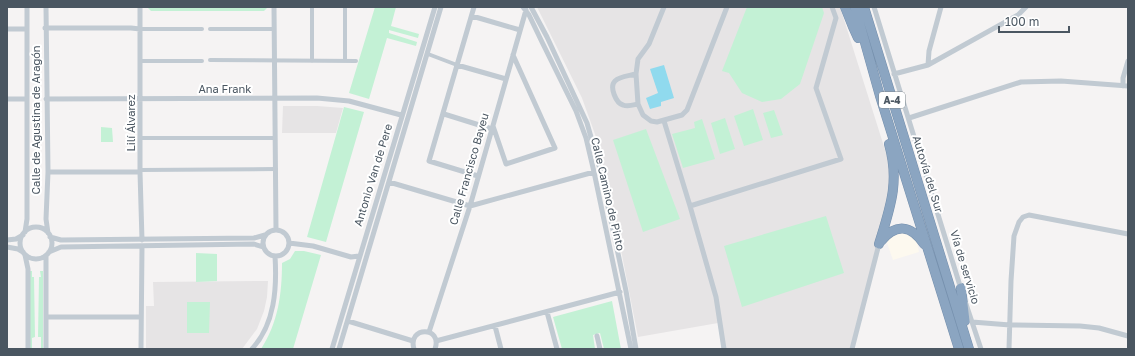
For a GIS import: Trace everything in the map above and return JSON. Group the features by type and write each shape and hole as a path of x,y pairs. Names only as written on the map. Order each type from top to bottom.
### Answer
{"highway":[{"path":"844,7 858,38 867,47"},
{"path":"849,7 858,38"},
{"name":"Autovía del Sur","path":"855,7 880,96 959,349"},
{"name":"Autovía del Sur","path":"864,7 969,349"},
{"path":"879,244 892,201 895,175 891,150 883,123 880,96"},
{"path":"879,244 892,231 900,229 908,230 918,235 928,251"},
{"path":"961,288 963,312 973,349"}],"street":[{"name":"Calle de Agustina de Aragón","path":"24,233 27,219 26,7"},
{"name":"Calle de Agustina de Aragón","path":"46,7 48,172 46,219 49,235"},
{"name":"Lilí Álvarez","path":"140,7 140,171 142,240"},
{"path":"274,7 276,230"},
{"path":"312,7 312,61"},
{"path":"345,61 346,7"},
{"name":"Antonio Van de Pere","path":"332,349 401,115 435,7"},
{"name":"Antonio Van de Pere","path":"339,349 441,7"},
{"path":"474,7 444,114 429,161 478,176"},
{"name":"Calle Camino de Pinto","path":"531,7 578,101 589,130 600,169 626,291 636,349"},
{"path":"664,7 649,44 638,59 636,74 638,104 643,115 651,121 664,121 682,115 687,110 727,7"},
{"path":"690,206 840,159 816,88 836,18 832,7"},
{"name":"Vía de servicio","path":"874,7 981,349"},
{"path":"928,65 929,51 941,7"},
{"path":"894,74 928,65 1018,15 1026,7"},
{"name":"Calle Camino de Pinto","path":"524,9 576,111 586,138 631,349"},
{"name":"Calle Francisco Bayeu","path":"429,332 470,206 520,30 524,9"},
{"path":"472,16 520,30"},
{"path":"46,28 202,29"},
{"path":"7,29 27,29"},
{"path":"210,29 274,30"},
{"path":"428,54 457,65 506,79"},
{"path":"444,114 492,127 506,164 555,148 513,55"},
{"path":"140,60 202,60"},
{"path":"210,60 356,61"},
{"path":"909,118 1021,82 1061,81 1126,86 1123,78 1128,60"},
{"path":"636,74 620,78 615,81 612,86 612,91 620,104 624,106 638,104"},
{"name":"Ana Frank","path":"46,99 141,100 317,98 348,101 401,115"},
{"path":"7,99 27,99"},
{"path":"664,121 716,297 724,349"},
{"path":"140,138 275,138"},
{"path":"48,172 276,169"},
{"path":"389,182 470,206 594,172"},
{"path":"1009,349 1010,281 1014,236 1023,217 1029,216 1128,234"},
{"path":"7,240 16,238 34,228 44,230 49,235 52,242 48,254 46,349"},
{"path":"7,247 18,249 29,257 38,259 61,248 255,244 263,248 268,254 275,256 283,254 289,243 286,235 280,230 272,230 254,238 61,240 49,235"},
{"path":"24,233 20,243 28,269 28,349"},
{"path":"263,248 262,243 265,234"},
{"path":"289,243 313,246 351,257 359,256"},
{"path":"852,349 879,244"},
{"path":"141,349 142,246"},
{"path":"252,349 258,343 271,317 276,289 275,256"},
{"path":"351,257 357,264"},
{"path":"436,341 620,292"},
{"path":"547,312 557,349"},
{"path":"46,317 141,317"},
{"path":"348,321 413,340"},
{"path":"972,322 1080,326 1099,328 1128,336"},
{"path":"495,326 501,349"},
{"path":"414,349 413,340 417,334 421,332 429,332 435,337 436,349"},
{"path":"597,336 600,349"}],"shaded area":[{"path":"537,7 840,7 892,172 892,189 850,349 722,349 718,323 638,337 612,204 596,137 582,98"},
{"path":"283,106 343,108 336,133 282,133"},
{"path":"900,231 916,238 919,252 893,260 886,240"},
{"path":"268,281 264,311 257,329 242,349 146,349 146,306 154,306 153,282"}],"green space":[{"path":"147,7 268,7 264,11 151,11"},
{"path":"375,7 396,7 391,26 419,34 418,38 389,30 389,33 417,42 416,46 387,38 369,99 349,93"},
{"path":"747,7 822,7 824,13 800,84 781,99 762,102 742,93 729,73 722,71"},
{"path":"344,107 364,112 326,242 307,237"},
{"path":"753,109 763,140 744,146 734,116"},
{"path":"774,110 783,135 771,138 763,113"},
{"path":"725,118 735,149 720,154 711,123"},
{"path":"702,119 715,159 683,168 672,134 695,128 694,122"},
{"path":"101,127 112,128 113,142 101,142"},
{"path":"646,129 680,219 643,232 613,140"},
{"path":"826,216 844,273 742,307 724,246"},
{"path":"295,251 304,251 321,255 293,349 261,349 267,339 278,308 282,263 290,259"},
{"path":"196,253 217,254 217,281 196,282"},
{"path":"29,271 32,271 32,277 34,277 35,337 32,338 32,349 29,349"},
{"path":"40,271 43,271 43,349 41,349 41,337 38,337"},
{"path":"612,301 621,349 604,349 600,333 593,335 595,349 562,349 553,317"},
{"path":"187,302 210,302 209,333 187,333"}],"water":[{"path":"664,65 674,98 661,102 661,106 650,109 646,98 658,93 650,69"}]}
